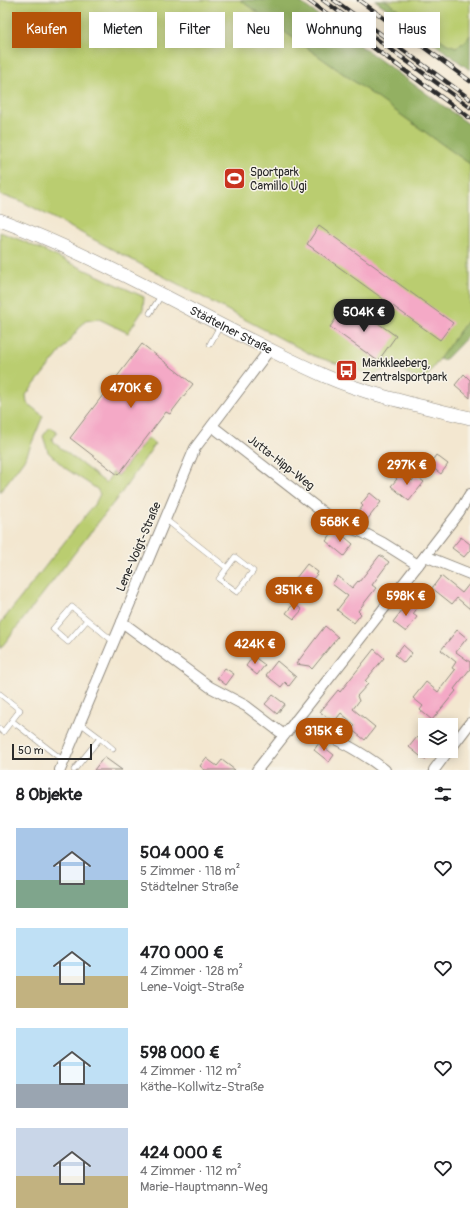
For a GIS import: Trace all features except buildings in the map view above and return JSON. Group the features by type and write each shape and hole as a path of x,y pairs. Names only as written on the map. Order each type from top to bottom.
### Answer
{"street":[{"name":"Städtelner Straße","path":"0,220 89,258 220,325 326,376 386,398 470,418"},
{"name":"Lene-Voigt-Straße","path":"62,766 195,448 270,349"},
{"name":"Jutta-Hipp-Weg","path":"212,426 338,524 362,532 418,565"},
{"path":"257,770 459,512 470,494"},
{"path":"425,556 470,574"},
{"path":"122,622 210,688 246,706 284,735"},
{"path":"295,721 341,741 369,758 385,770"},
{"path":"458,739 470,723"},
{"path":"434,770 443,758"}],"lane":[{"path":"150,313 162,295"},
{"path":"210,344 220,325"},
{"path":"165,519 227,568"},
{"path":"236,557 253,571 237,592 219,579 227,568 236,557"},
{"path":"86,620 68,642 53,629 72,607 114,642"},
{"path":"0,694 20,710 3,732 0,729"},
{"path":"12,721 62,766"},
{"path":"80,723 113,749"},
{"path":"74,770 100,738"}],"green space":[{"name":"Sportpark Camillo Ugi","path":"0,0 240,0 257,12 233,12 233,48 284,48 284,31 292,37 292,48 307,48 470,164 470,317 422,383 395,366 372,375 314,356 19,200 0,195"},
{"path":"240,0 297,0 314,12 292,12 292,37 284,31 284,12 257,12"},
{"path":"375,0 385,0 402,12 391,12"},
{"path":"385,0 470,0 470,35 465,42 456,47 447,44 440,39 440,12 402,12"},
{"path":"470,35 470,70 440,48 440,39 447,44 456,47 465,42"},
{"path":"307,48 363,48 470,125 470,164"},
{"path":"0,232 23,241 144,297 143,310 128,333 99,319 85,321 26,395 27,403 43,416 26,457 0,492"},
{"path":"470,317 470,334 447,358 443,360 439,359"},
{"path":"50,427 57,432 52,439 53,442 106,483 113,472 118,476 148,438 155,444 122,492 0,649 0,624 96,502 100,494 97,489 65,468 48,452 43,436"}],"railway":[{"path":"308,0 470,118"},
{"path":"323,0 470,107"},
{"path":"334,0 470,99"},
{"path":"359,0 470,81"}],"place":[{"name":"Sportpark Camillo Ugi","path":"235,179"},
{"name":"Markkleeberg, Zentralsportpark","path":"346,370"}]}
